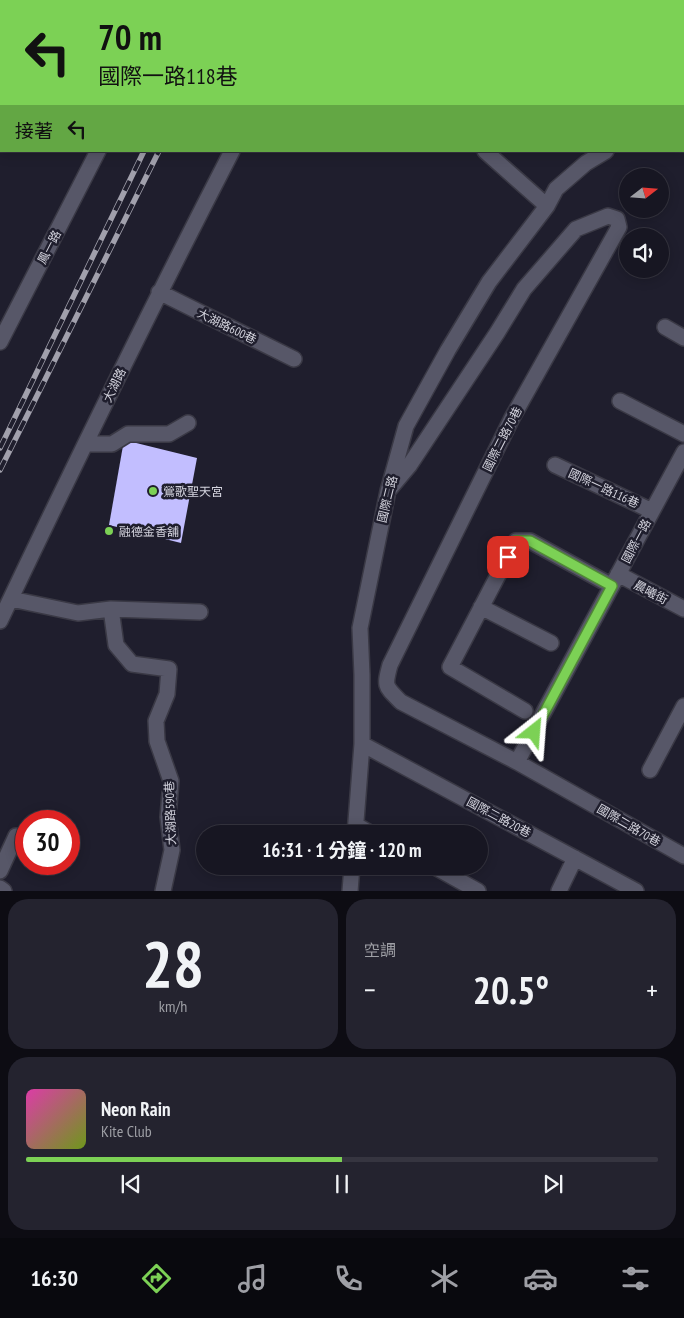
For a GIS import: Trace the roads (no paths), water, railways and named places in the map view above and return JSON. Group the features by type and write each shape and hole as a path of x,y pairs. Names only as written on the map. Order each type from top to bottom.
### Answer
{"street":[{"name":"鳳一路","path":"0,342 97,152"},
{"name":"大湖路","path":"0,621 159,292 231,152"},
{"path":"486,152 546,206 556,189 586,163 604,152"},
{"name":"國際二路","path":"355,825 362,744 360,628 372,560 406,426 488,282 546,206"},
{"name":"國際二路70巷","path":"388,491 409,466 524,289 576,229 608,216 617,218 619,227 512,418 390,665 386,682 388,689 401,702 517,762 684,856"},
{"name":"大湖路600巷","path":"159,292 294,359"},
{"path":"665,327 684,338"},
{"path":"620,401 684,434"},
{"path":"85,444 112,444 128,434 169,434 188,422"},
{"name":"國際一路","path":"517,762 682,459"},
{"name":"國際一路116巷","path":"555,465 652,511"},
{"name":"晨曦街","path":"481,607 516,541 530,541 684,609"},
{"path":"10,599 78,613 112,609 200,612"},
{"path":"525,711 450,667 481,607 551,643"},
{"name":"大湖路590巷","path":"112,609 116,645 132,664 169,669 166,694 156,721 157,741 171,781 168,817 172,850 162,890"},
{"path":"650,770 684,706"},
{"name":"國際二路20巷","path":"362,744 636,890"},
{"path":"0,871 15,838"},
{"path":"559,890 575,858"},
{"path":"350,890 351,875"},
{"path":"450,875 478,890"},
{"path":"0,888 4,890"}],"railway":[{"path":"0,448 144,152"},
{"path":"0,470 159,152"}],"place":[{"name":"鶯歌聖天宮","path":"153,491"},
{"name":"融德金香舖","path":"109,531"}]}
